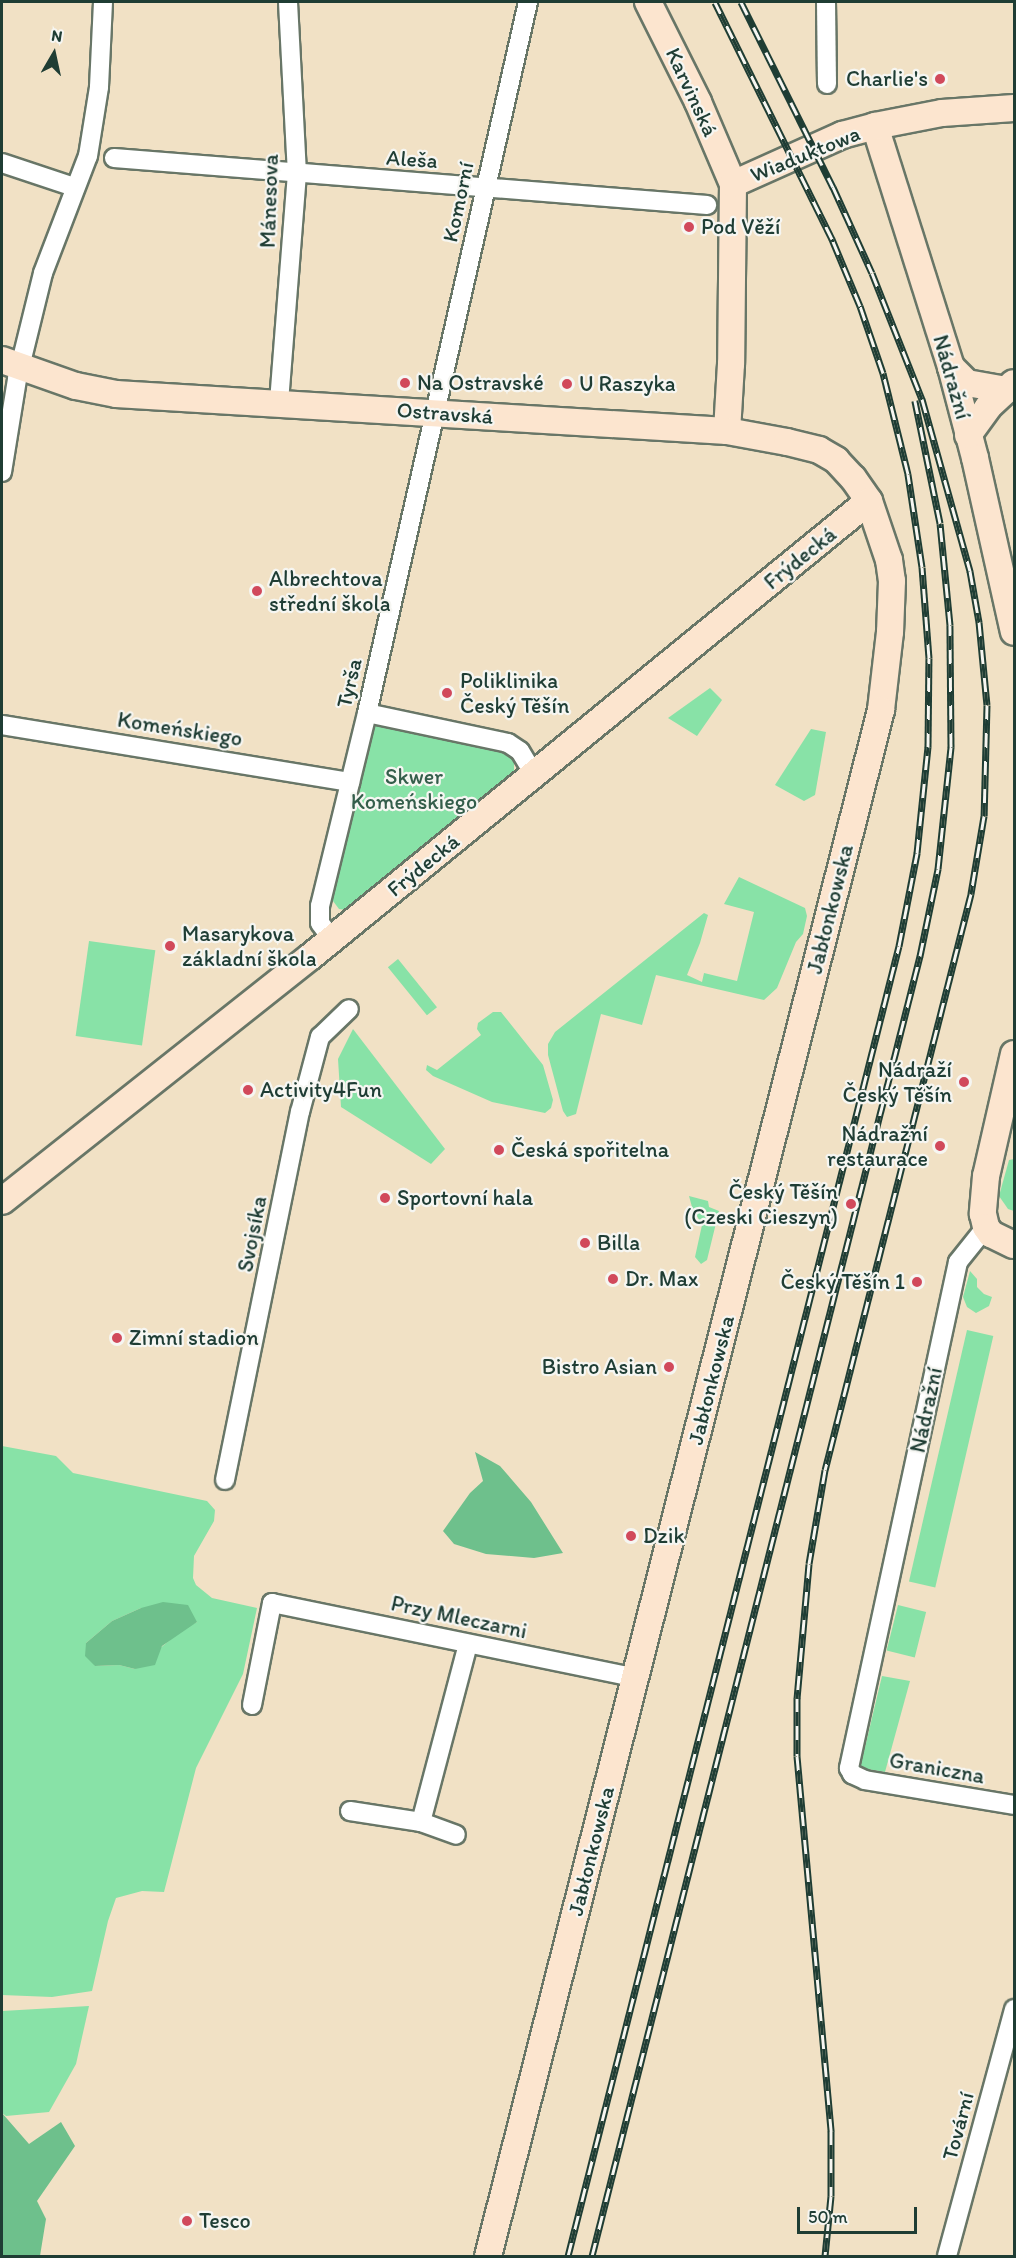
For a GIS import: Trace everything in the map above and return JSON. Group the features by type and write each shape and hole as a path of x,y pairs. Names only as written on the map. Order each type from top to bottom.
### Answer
{"main road":[{"name":"Karvinská","path":"648,2 698,102 733,184"},
{"name":"Wiaduktowa","path":"727,431 731,364 733,184 842,135 875,126 942,113 1014,108"},
{"name":"Nádražní","path":"875,126 951,367 1014,632"},
{"name":"Ostravská","path":"10,363 76,386 116,394 279,402 434,424 727,431 819,450 836,460 853,478 869,501"},
{"path":"951,367 967,383 1010,387"},
{"path":"968,435 976,421 1010,387"},
{"name":"Frýdecká","path":"2,1202 332,939 869,501"},
{"name":"Jabłonkowska","path":"488,2256 637,1678 881,710 887,669 892,581 889,560 869,501"},
{"path":"1014,1054 986,1176 983,1214 986,1227 999,1239 1014,1245"}],"street":[{"path":"2,472 10,363 74,187 88,156 98,96 103,2"},
{"name":"Mánesova","path":"279,402 297,174 288,2"},
{"name":"Komorní","path":"434,424 528,2"},
{"path":"826,2 827,84"},
{"name":"Aleša","path":"114,159 707,205"},
{"path":"2,163 74,187"},
{"name":"Tyrša","path":"332,939 320,923 320,906 434,424"},
{"path":"367,713 508,743 520,751 534,774"},
{"name":"Komeńskiego","path":"2,725 350,782"},
{"name":"Svojsíka","path":"225,1480 300,1112 320,1037 349,1009"},
{"name":"Nádražní","path":"852,1774 850,1759 956,1272 964,1252 986,1227"},
{"name":"Przy Mleczarni","path":"252,1705 272,1603 637,1678"},
{"path":"421,1822 468,1644"},
{"name":"Graniczna","path":"852,1774 866,1780 1014,1805"},
{"path":"350,1811 421,1822 456,1835"},
{"name":"Tovární","path":"947,2256 1014,2017"}],"green space":[{"path":"710,688 722,700 697,736 668,718"},
{"name":"Skwer Komeńskiego","path":"372,723 506,748 514,759 514,779 353,911 339,909 330,897"},
{"path":"811,729 826,732 815,795 804,801 775,785"},
{"path":"739,877 805,908 807,916 803,934 796,942 777,988 764,1000 656,975 642,1025 601,1014 576,1114 567,1117 563,1111 548,1055 548,1044 555,1032 704,913 708,915 687,975 702,982 704,973 737,981 754,912 724,904"},
{"path":"89,941 155,950 142,1045 76,1036"},
{"path":"398,959 437,1007 427,1015 388,967"},
{"path":"493,1012 501,1012 543,1065 553,1100 551,1108 545,1113 492,1102 433,1076 426,1070 427,1065 437,1070 481,1035 477,1029 478,1023"},
{"path":"353,1029 445,1149 431,1164 341,1107 338,1059"},
{"path":"1014,1159 1014,1211 1008,1209 999,1196 1009,1160"},
{"path":"689,1196 708,1201 709,1207 719,1211 707,1260 701,1264 695,1257 702,1225"},
{"path":"970,1271 977,1279 977,1287 984,1294 992,1297 989,1306 976,1313 967,1307 963,1297"},
{"path":"967,1330 993,1336 935,1587 909,1581"},
{"path":"2,1446 56,1456 73,1473 207,1501 215,1510 214,1521 194,1556 193,1578 196,1585 212,1598 257,1608 243,1674 196,1768 164,1892 142,1891 116,1898 108,1921 92,1991 52,1997 2,1995","holes":["141,1608 197,1622 182,1630 135,1669 119,1665 95,1666 86,1643 112,1621"]},
{"path":"475,1452 500,1466 531,1502 563,1553 534,1558 486,1554 454,1544 443,1531 470,1493 483,1481"},
{"path":"163,1602 188,1605 197,1622 162,1646 155,1665 135,1669 119,1665 95,1666 85,1656 86,1643 112,1621 141,1608"},
{"path":"898,1605 926,1612 915,1658 887,1651"},
{"path":"882,1676 910,1681 885,1772 860,1768"},
{"path":"89,2006 76,2064 49,2112 6,2116 2,2113 2,2011"},
{"path":"2,2113 29,2144 61,2122 75,2146 37,2201 46,2219 40,2256 2,2256"}],"railway":[{"path":"568,2256 899,946 917,853 928,747 929,658 922,567 908,474 883,373 860,306 832,239 715,2"},
{"path":"741,2 833,187 872,273 922,399 970,571 979,622 987,705 984,816 971,894 825,1470 809,1564 797,1698 797,1756 831,2131 831,2196 825,2256"},
{"path":"592,2256 920,956 938,869 951,747 950,625 940,523 915,401"}],"place":[{"name":"Charlie's","path":"940,79"},
{"name":"Pod Věží","path":"689,227"},
{"name":"Na Ostravské","path":"405,383"},
{"name":"U Raszyka","path":"567,384"},
{"name":"Albrechtova střední škola","path":"257,591"},
{"name":"Poliklinika Český Těšín","path":"447,693"},
{"name":"Masarykova základní škola","path":"170,946"},
{"name":"Nádraží Český Těšín","path":"964,1082"},
{"name":"Activity4Fun","path":"248,1090"},
{"name":"Nádražní restaurace","path":"940,1146"},
{"name":"Česká spořitelna","path":"499,1150"},
{"name":"Sportovní hala","path":"385,1198"},
{"name":"Český Těšín (Czeski Cieszyn)","path":"851,1204"},
{"name":"Billa","path":"585,1243"},
{"name":"Dr. Max","path":"613,1279"},
{"name":"Český Těšín 1","path":"917,1282"},
{"name":"Zimní stadion","path":"117,1338"},
{"name":"Bistro Asian","path":"669,1367"},
{"name":"Dzik","path":"631,1536"},
{"name":"Tesco","path":"187,2221"}]}
